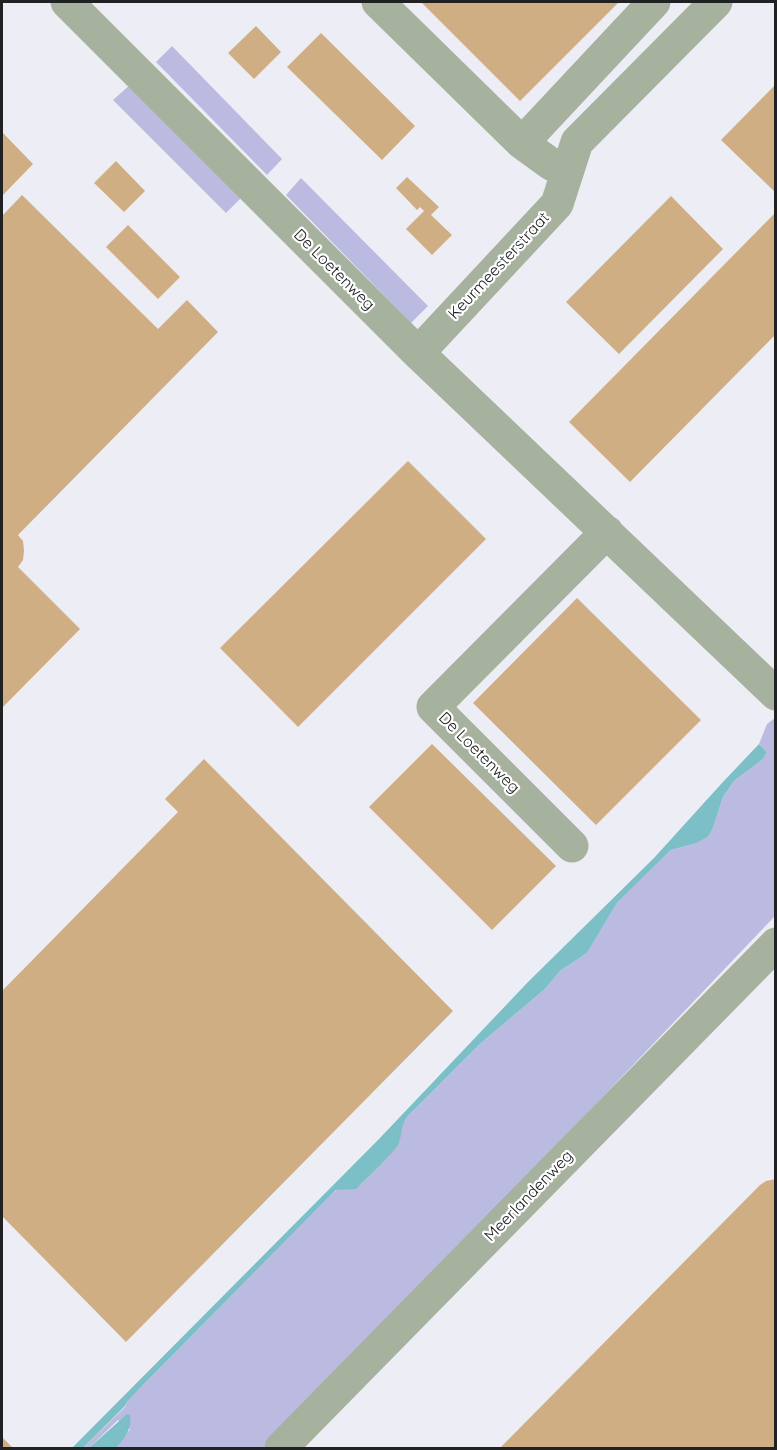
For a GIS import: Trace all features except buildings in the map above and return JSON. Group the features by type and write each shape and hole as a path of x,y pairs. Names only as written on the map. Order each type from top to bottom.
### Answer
{"street":[{"name":"De Loetenweg","path":"67,2 418,353 776,694"},
{"path":"378,2 522,143 551,164 566,171"},
{"path":"522,143 654,2"},
{"name":"Keurmeesterstraat","path":"418,353 557,204 577,142 695,9"},
{"name":"De Loetenweg","path":"572,846 433,707 607,532"},
{"name":"Meerlandenweg","path":"281,1449 776,944"}],"shaded area":[{"path":"172,46 282,159 267,175 156,62"},
{"path":"131,84 245,194 226,213 113,100"},
{"path":"301,178 428,306 411,323 286,195"},
{"path":"775,718 775,916 359,1353 265,1448 116,1448 130,1429 118,1420 89,1448 83,1448 331,1195 337,1190 361,1184 384,1161 408,1116 481,1043 545,989 560,971 587,953 617,903 671,850 697,843 708,837 723,797 734,781 763,759 767,752 759,744 767,724"},
{"path":"759,744 767,752 763,759 734,781 723,797 708,837 697,843 671,850 617,903 587,953 560,971 545,989 481,1043 408,1116 397,1147 356,1189 336,1190 83,1448 72,1448 379,1139 528,982 654,858"},
{"path":"127,1414 130,1415 129,1429 116,1448 89,1448"}]}
